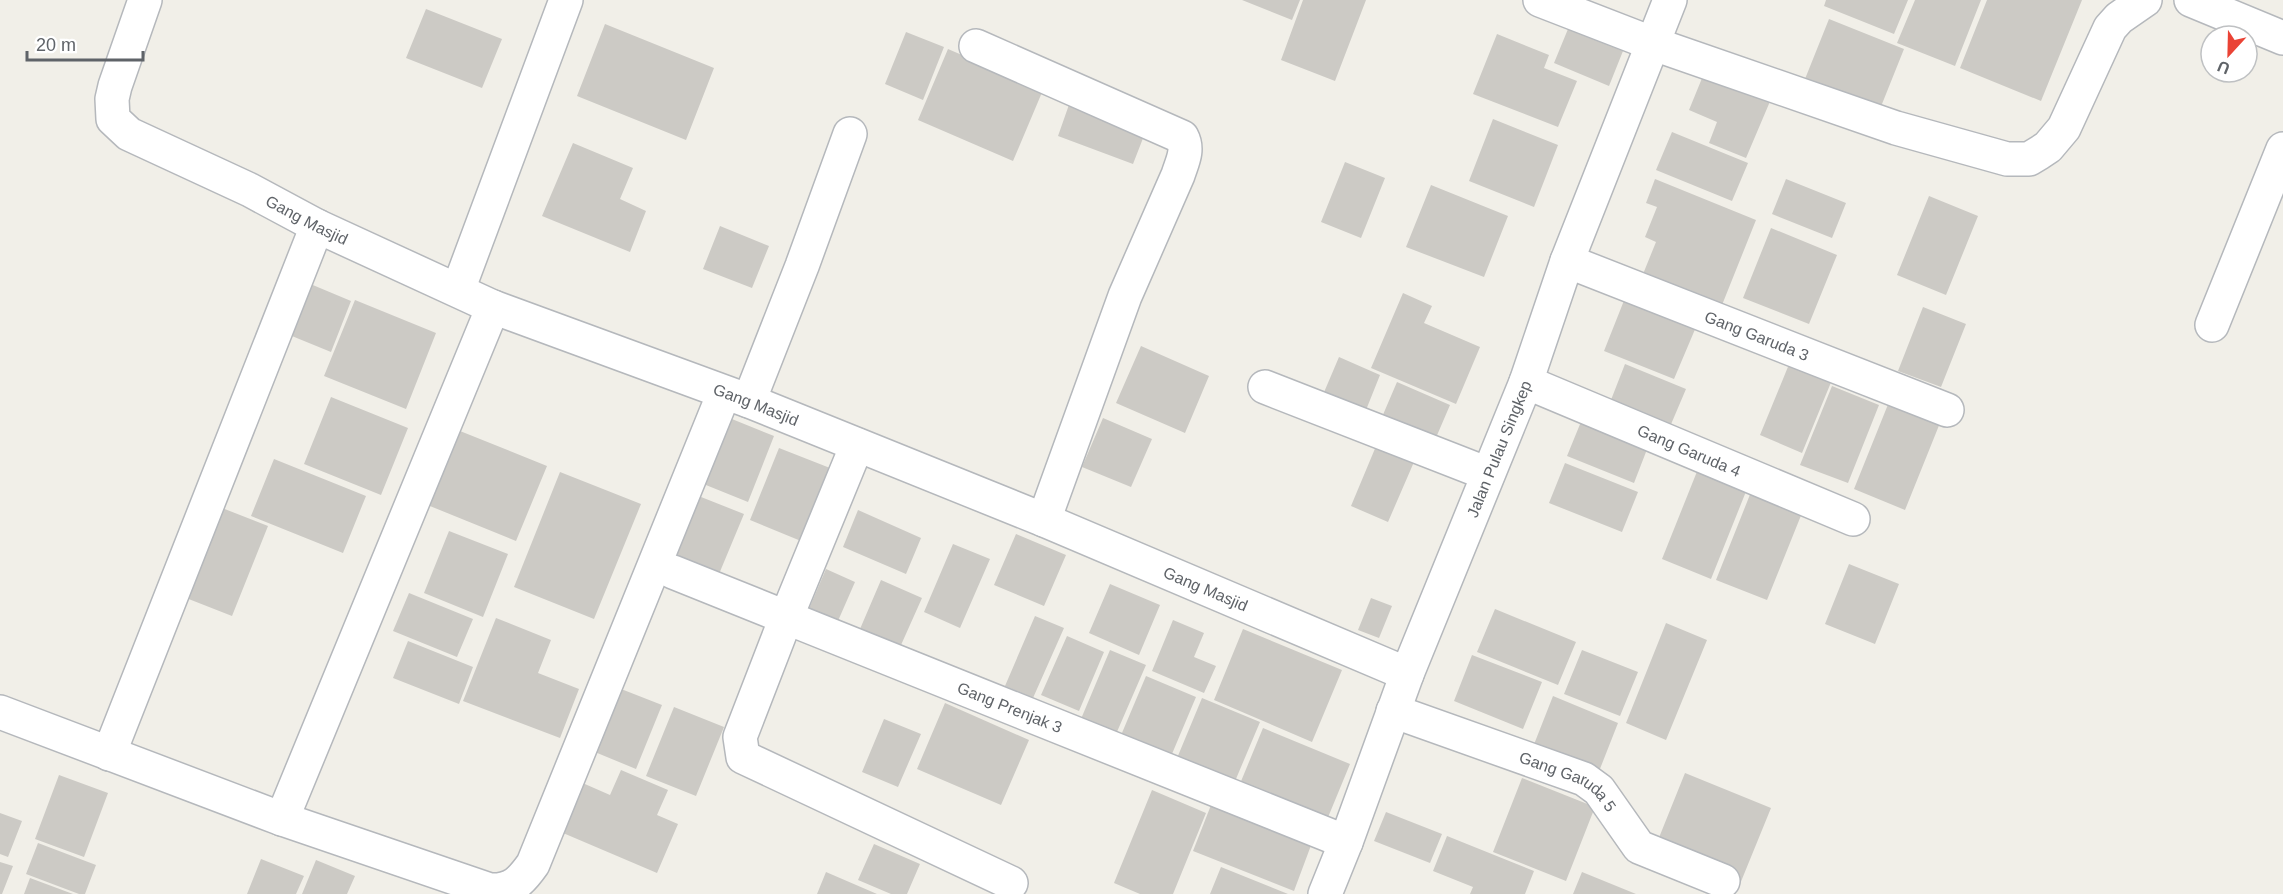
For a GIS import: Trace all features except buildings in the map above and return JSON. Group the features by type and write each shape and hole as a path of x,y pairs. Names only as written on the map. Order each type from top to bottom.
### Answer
{"street":[{"name":"Gang Masjid","path":"145,0 112,99 113,119 129,134 250,190 317,226 493,307 737,397 1044,520 1407,674"},
{"path":"458,290 566,0"},
{"path":"1540,0 1651,43 1896,128 2007,159 2029,159 2048,147 2064,128 2110,28 2119,18 2145,0"},
{"name":"Jalan Pulau Singkep","path":"1325,894 1407,674 1526,382 1567,261 1651,43 1670,0"},
{"path":"2191,0 2283,38"},
{"path":"976,46 1182,137 1185,143 1186,151 1181,166 1125,296 1044,520"},
{"path":"0,712 282,819 490,890 507,890 523,879 537,854 737,397 802,266 850,134"},
{"path":"2212,325 2283,149"},
{"path":"109,754 317,226"},
{"name":"Gang Garuda 3","path":"1567,261 1947,410"},
{"path":"282,819 493,307"},
{"name":"Gang Garuda 4","path":"1526,382 1853,519"},
{"path":"1265,387 1488,474"},
{"path":"857,445 740,737 743,757 1011,883"},
{"name":"Gang Prenjak 3","path":"673,572 1346,842"},
{"name":"Gang Garuda 5","path":"1393,711 1584,779 1599,789 1639,847 1723,881"}]}
